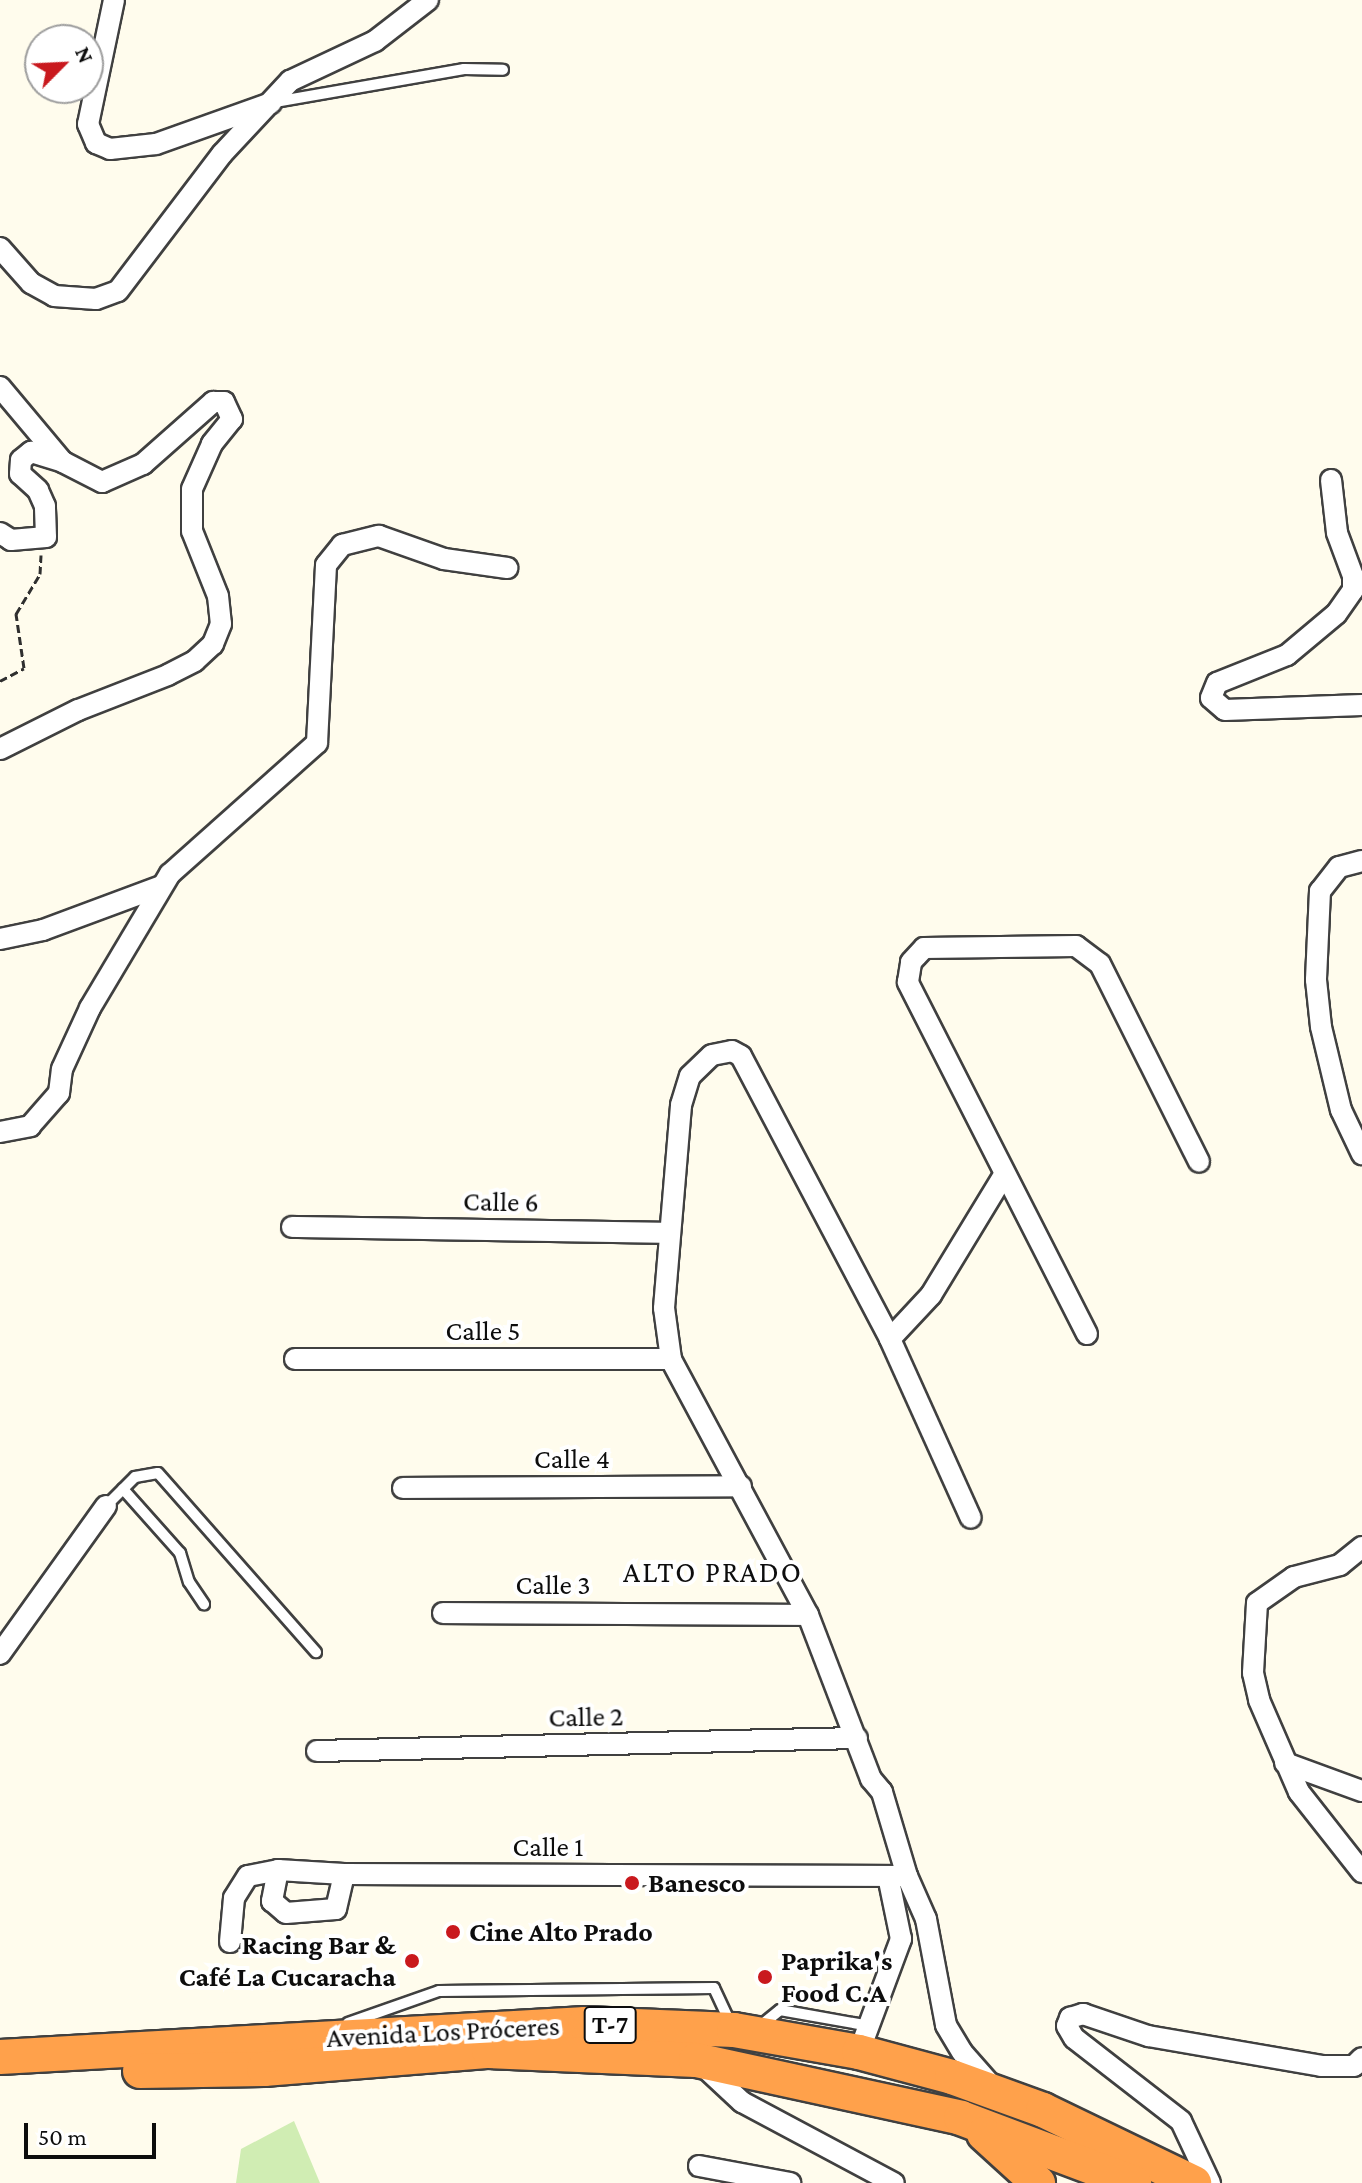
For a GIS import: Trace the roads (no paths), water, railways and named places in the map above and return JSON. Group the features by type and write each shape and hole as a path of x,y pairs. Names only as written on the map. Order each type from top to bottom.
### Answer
{"highway":[{"name":"Avenida Los Próceres","path":"0,2057 585,2024 864,2039 1000,2094 1103,2165"},
{"name":"Avenida Los Próceres","path":"0,2075 264,2069 489,2051 696,2060 767,2073 961,2118 1103,2165 1194,2183"},
{"path":"961,2118 1009,2151 1038,2183"}],"street":[{"path":"114,0 88,124 96,143 110,149 156,144 273,102"},
{"path":"0,248 31,283 54,296 96,299 118,291 222,154 290,81 375,41 428,0"},
{"path":"0,387 63,462"},
{"path":"0,533 11,540 46,537 45,506 38,490 20,474 21,460 31,452 63,462 102,482 119,478 213,402 224,402 232,419 201,463 191,510 192,531 218,596 221,624 213,644 195,661 0,749"},
{"path":"1331,480 1337,533 1353,576 1353,590 1336,614 1294,650 1277,662 1217,683 1211,698 1225,710 1362,705"},
{"path":"0,1132 30,1126 59,1093 62,1069 90,1008 123,948 149,916 161,886 180,862 317,743 326,565 342,545 379,536 444,559 507,568"},
{"path":"1362,861 1339,867 1320,891 1316,980 1341,1110 1362,1154"},
{"path":"0,939 43,930 161,886"},
{"path":"1087,1334 908,982 911,962 924,948 1076,946 1100,964 1199,1162"},
{"path":"864,2039 901,1939 897,1876 904,1854 871,1779 808,1615 671,1359 664,1308 666,1233 684,1089 704,1061 732,1051 747,1066 890,1339 971,1518"},
{"path":"890,1339 931,1295 1004,1175"},
{"name":"Calle 6","path":"292,1227 666,1233"},
{"name":"Calle 5","path":"295,1359 671,1359"},
{"name":"Calle 4","path":"403,1488 741,1486"},
{"path":"0,1654 106,1506"},
{"path":"1362,1547 1340,1565 1284,1582 1257,1603 1253,1673 1285,1763 1299,1792 1362,1872"},
{"name":"Calle 3","path":"443,1613 808,1615"},
{"name":"Calle 2","path":"317,1751 857,1738"},
{"path":"1285,1763 1362,1791"},
{"path":"230,1942 238,1888 260,1871 278,1870 272,1901 286,1913 336,1909 344,1874"},
{"name":"Calle 1","path":"278,1870 344,1874 897,1876"},
{"path":"897,1876 926,1919 946,2025 967,2059 1000,2094"},
{"path":"1210,2183 1181,2121 1074,2038 1067,2026 1070,2018 1083,2014 1148,2036 1321,2066 1354,2066 1362,2058"},
{"path":"696,2060 742,2102 894,2183"},
{"path":"742,2102 767,2073"},
{"path":"699,2166 790,2183"}],"lane":[{"path":"273,102 464,69 503,70"},
{"path":"106,1506 142,1473 158,1473 316,1652"},
{"path":"123,1489 180,1553 189,1582 204,1604"}],"place":[{"name":"Banesco","path":"632,1883"},
{"name":"Cine Alto Prado","path":"453,1932"},
{"name":"Racing Bar & Café La Cucaracha","path":"412,1961"},
{"name":"Paprika's Food C.A","path":"765,1977"}],"district":[{"name":"ALTO PRADO","path":"713,1572"}]}
